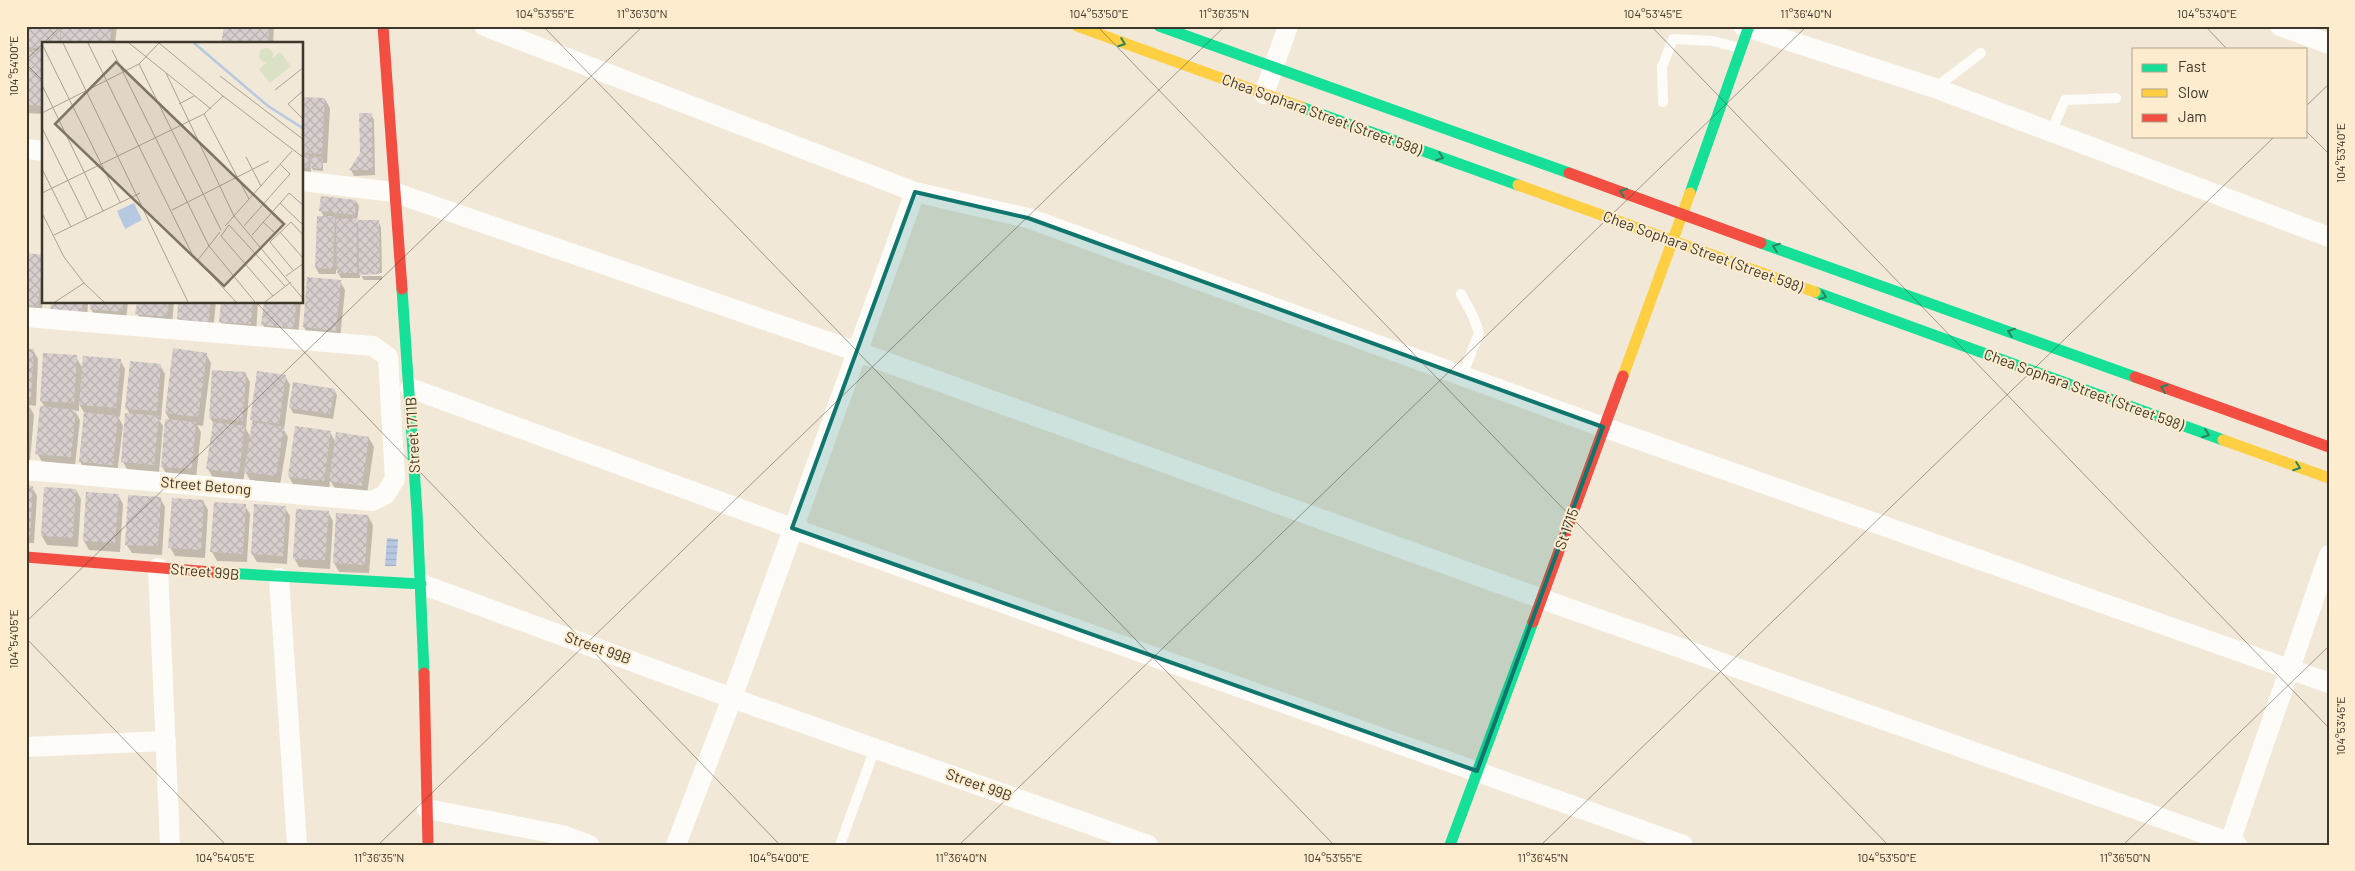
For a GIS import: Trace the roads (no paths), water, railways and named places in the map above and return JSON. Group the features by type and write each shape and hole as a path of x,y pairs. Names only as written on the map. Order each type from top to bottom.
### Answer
{"main road":[{"name":"Street 1711B","path":"384,26 393,192 410,388 421,584 428,845"},
{"name":"Chea Sophara Street (Street 598)","path":"1076,26 2329,478"},
{"name":"Chea Sophara Street (Street 598)","path":"1159,26 2329,447"},
{"name":"St 1715","path":"1450,845 1673,242 1741,49 1746,27"},
{"name":"Street 99B","path":"26,557 279,578 421,584"}],"street":[{"path":"484,26 915,192 1028,218 1603,427 2329,683"},
{"path":"1264,94 1288,26"},
{"path":"2280,26 2329,44"},
{"path":"1746,27 1935,88 2329,237"},
{"path":"26,149 42,151"},
{"path":"304,181 393,192 858,352 1542,599 2232,844 2289,669 2329,555"},
{"path":"676,845 732,698 915,192"},
{"name":"Street Betong","path":"26,317 373,346 388,357 395,479 384,495 372,501 26,470"},
{"path":"410,388 792,528 1683,845"},
{"path":"158,568 170,845"},
{"path":"279,578 297,845"},
{"name":"Street 99B","path":"421,584 732,698 1148,845"},
{"path":"26,747 166,742"},
{"path":"427,809 562,835 589,845"}],"lane":[{"path":"1663,102 1662,67 1673,39 1713,41 1741,49"},
{"path":"1935,88 1981,53"},
{"path":"2051,132 2065,100 2116,98"},
{"path":"1461,294 1473,316 1479,333 1462,376"},
{"path":"840,845 875,748"}],"water":[{"path":"387,538 398,539 396,566 385,566"}]}
